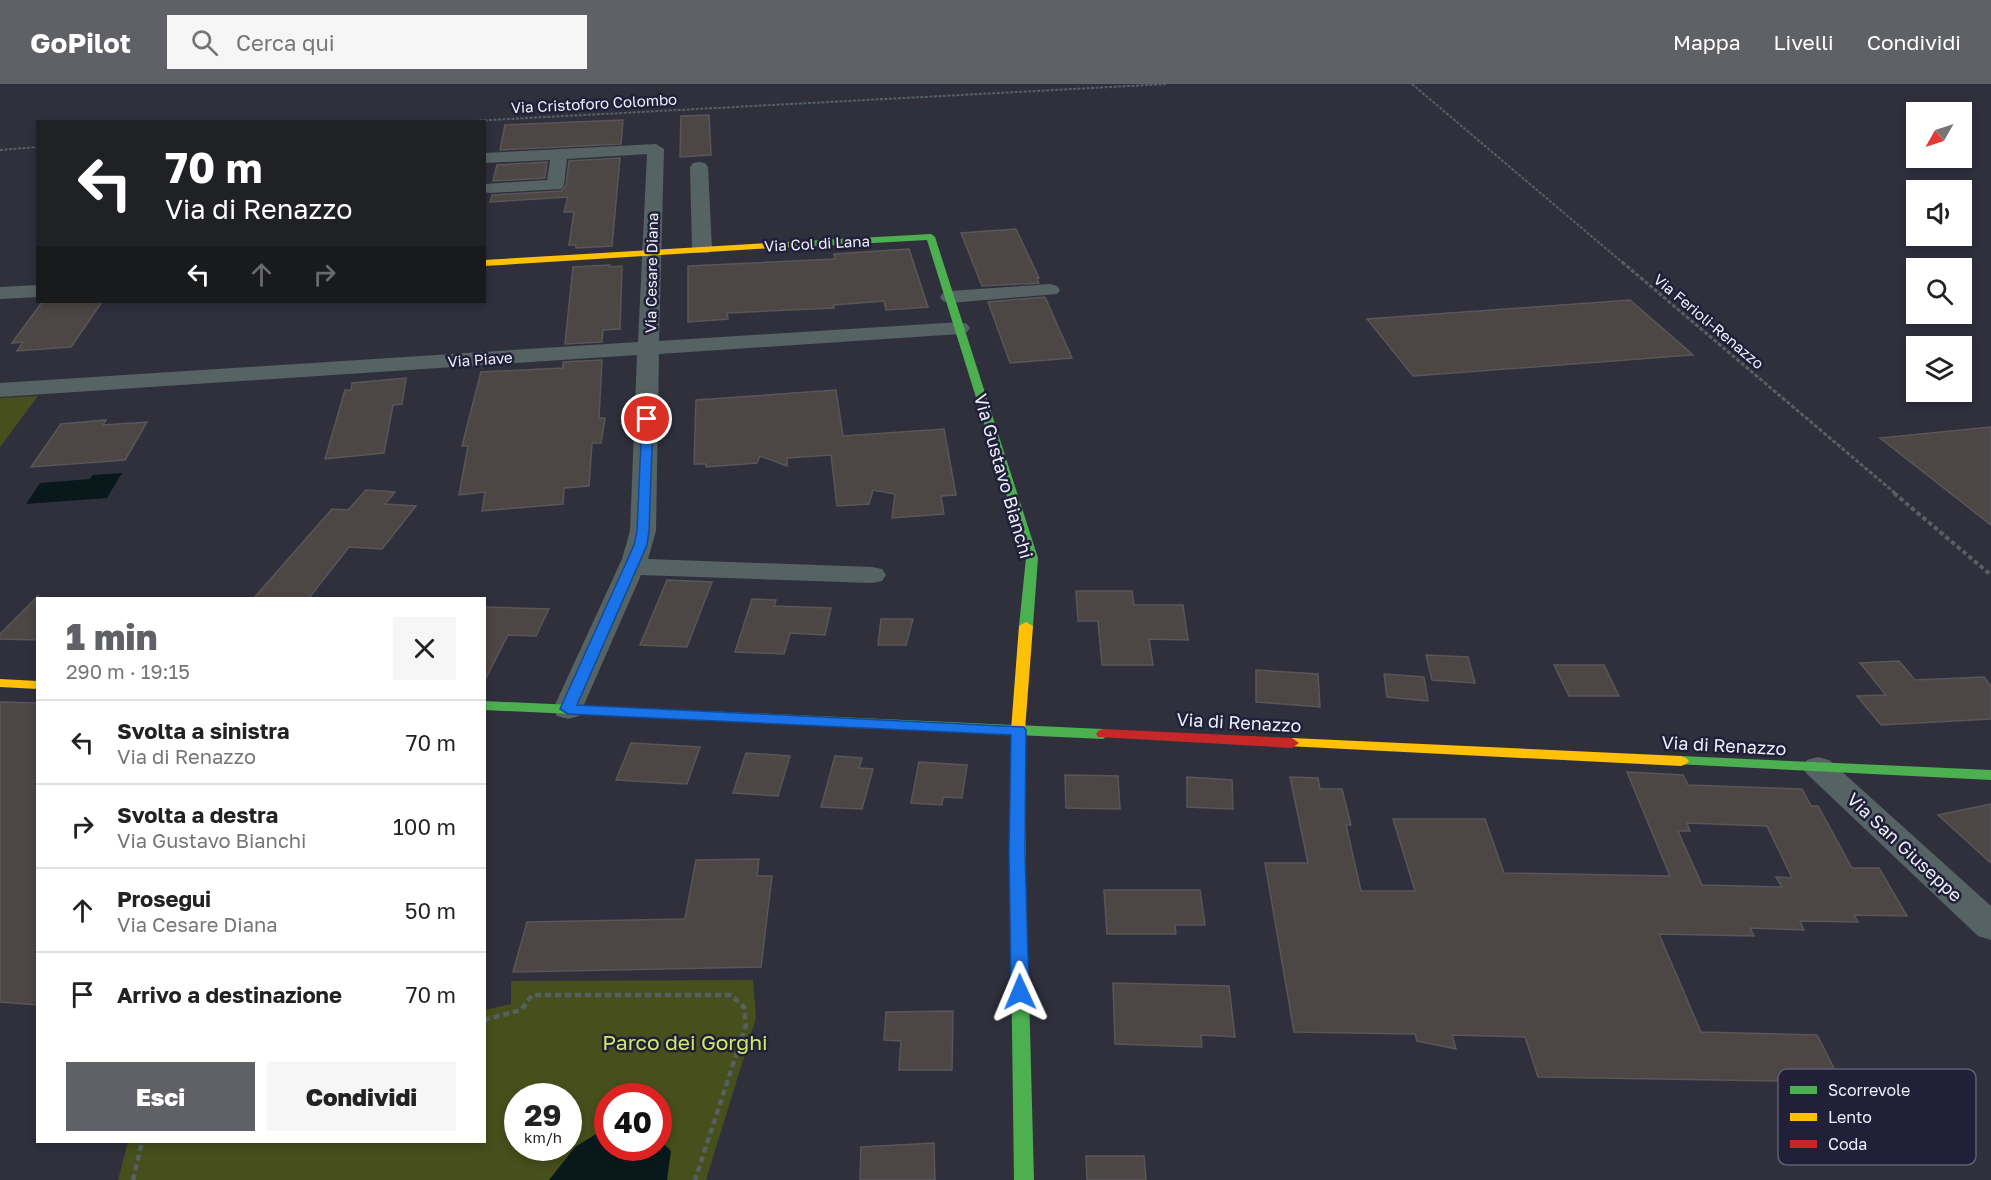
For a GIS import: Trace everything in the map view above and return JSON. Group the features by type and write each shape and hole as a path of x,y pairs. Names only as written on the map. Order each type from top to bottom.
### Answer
{"street":[{"name":"Via Cesare Diana","path":"486,158 656,149 650,252 650,348 643,531 631,567"},
{"path":"490,188 555,184 559,154"},
{"path":"699,167 702,249"},
{"name":"Via Col di Lana","path":"486,263 931,237"},
{"name":"Via Gustavo Bianchi","path":"931,237 1032,558 1018,730 1017,851 1024,1180"},
{"path":"950,297 1050,290"},
{"path":"0,293 36,291"},
{"name":"Via Piave","path":"0,390 960,328"},
{"path":"568,709 631,567 872,575"},
{"path":"0,683 36,685"},
{"name":"Via di Renazzo","path":"486,705 1991,775"},
{"name":"Via San Giuseppe","path":"1818,767 1991,927"}],"path":[{"name":"Via Cristoforo Colombo","path":"486,120 1167,84"},
{"name":"Via Ferioli-Renazzo","path":"1412,84 1991,575"},
{"path":"0,150 36,147"},
{"path":"486,1019 520,1010 532,995 730,995 744,1008 747,1025 695,1180"},
{"path":"133,1180 142,1143"}],"green space":[{"path":"38,396 0,447 0,398"},
{"name":"Parco dei Gorghi","path":"753,980 756,1018 706,1180 118,1180 128,1143 486,1143 486,1010 511,1004 511,981"}],"shaded area":[{"path":"122,473 107,498 26,504 40,483 90,479 93,475"},
{"path":"594,1135 594,1161 670,1161 667,1180 549,1180 564,1161 582,1161 582,1143"}],"building":[{"path":"709,115 711,155 680,157 681,116"},
{"path":"623,120 621,144 500,150 505,125"},
{"path":"620,158 612,246 576,248 576,245 569,245 574,212 564,212 568,197 490,202 492,195 561,191 566,185 569,161"},
{"path":"547,162 545,178 493,181 497,165"},
{"path":"1016,229 1039,278 1037,278 1039,283 982,286 961,233"},
{"path":"909,249 928,307 886,310 884,301 833,305 834,308 727,313 728,319 688,322 688,266 835,259 834,254"},
{"path":"610,265 610,267 622,266 620,329 603,330 602,342 565,344 573,267"},
{"path":"1045,297 1072,358 1010,363 988,302"},
{"path":"1630,300 1693,355 1413,376 1367,319"},
{"path":"41,303 101,303 71,347 17,351 23,342 12,343"},
{"path":"602,360 599,418 605,418 601,443 592,443 589,486 564,488 563,504 482,511 485,492 459,495 468,446 462,446 481,372 563,368 563,362"},
{"path":"406,378 402,404 393,405 384,453 325,459 345,390 351,390 352,383"},
{"path":"836,390 843,436 944,429 956,495 941,496 944,514 892,518 895,494 873,490 869,504 837,506 831,455 787,458 787,466 760,456 757,463 706,467 706,464 694,464 696,400"},
{"path":"106,420 103,425 147,422 125,460 31,467 61,424"},
{"path":"1991,427 1991,525 1880,438"},
{"path":"366,490 395,492 385,504 416,506 382,549 349,547 310,597 255,597 332,509 348,510"},
{"path":"667,580 712,582 687,647 640,645"},
{"path":"1076,591 1132,591 1134,605 1183,605 1188,640 1149,639 1153,665 1102,665 1098,621 1078,621"},
{"path":"36,598 36,640 0,639 0,634"},
{"path":"752,599 776,600 774,606 831,608 825,635 790,633 784,654 735,652"},
{"path":"486,607 549,609 536,636 508,635 486,678"},
{"path":"881,619 913,619 906,645 878,645"},
{"path":"1426,655 1468,657 1475,683 1432,680"},
{"path":"1899,661 1915,680 1984,677 1991,686 1991,719 1881,725 1857,696 1886,695 1860,663"},
{"path":"1554,665 1604,665 1619,696 1569,696"},
{"path":"1256,670 1318,674 1320,707 1256,702"},
{"path":"1384,674 1424,677 1428,701 1387,697"},
{"path":"0,702 36,703 36,1005 0,1002"},
{"path":"631,743 700,747 687,784 616,780"},
{"path":"746,753 790,756 778,796 733,793"},
{"path":"835,756 862,758 859,768 873,769 862,809 821,807"},
{"path":"919,762 967,765 962,798 943,797 942,805 911,803"},
{"path":"1627,772 1683,775 1688,785 1802,789 1811,806 1818,806 1852,868 1879,868 1907,916 1854,915 1858,922 1800,921 1804,930 1750,928 1754,936 1659,934 1701,1032 1817,1035 1834,1069 1778,1069 1778,1081 1538,1077 1525,1037 1452,1035 1456,1049 1417,1041 1415,1034 1294,1032 1265,863 1308,863 1290,777 1318,778 1320,789 1342,789 1351,825 1346,825 1361,891 1415,891 1393,819 1485,819 1504,873 1670,876","holes":["1687,823 1767,826 1792,878 1776,877 1782,887 1702,885 1678,831 1690,831"]},
{"path":"1065,775 1118,776 1120,809 1066,808"},
{"path":"1187,777 1232,780 1233,809 1187,807"},
{"path":"1991,804 1991,863 1938,815"},
{"path":"759,859 757,876 772,876 761,967 513,972 527,922 685,919 696,860"},
{"path":"1104,890 1200,890 1205,925 1175,925 1176,934 1107,934"},
{"path":"1113,983 1229,986 1235,1037 1201,1035 1202,1047 1115,1044"},
{"path":"953,1011 952,1070 899,1070 901,1041 884,1040 886,1012"},
{"path":"934,1143 935,1180 860,1180 861,1147"},
{"path":"1086,1156 1144,1156 1146,1180 1087,1180"}],"traffic: fast":[{"path":"785,245 931,237 1032,558 1026,626"},
{"path":"486,705 1103,734"},
{"path":"1681,761 1991,775"},
{"path":"1018,880 1024,1180"}],"traffic: slow":[{"path":"486,263 785,245"},
{"path":"1018,880 1018,730 1026,626"},
{"path":"0,683 36,685"},
{"path":"1292,743 1681,761"}],"traffic: jam":[{"path":"1103,734 1292,743"}],"route":[{"path":"647,419 643,531 640,545 568,709 1018,730 1017,851 1020,992"}]}
